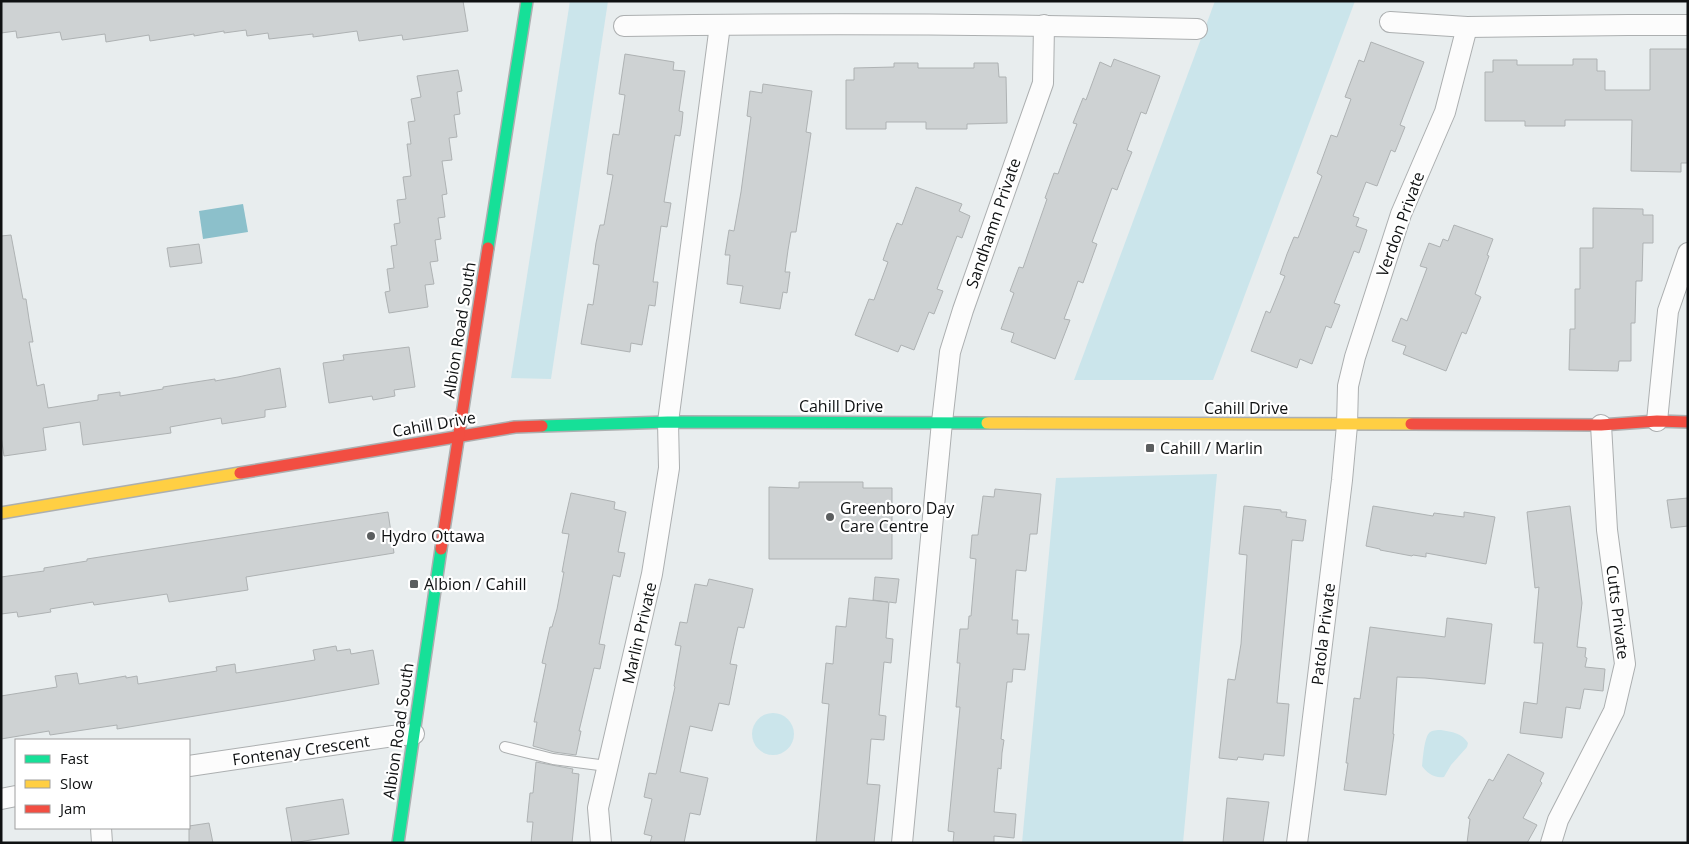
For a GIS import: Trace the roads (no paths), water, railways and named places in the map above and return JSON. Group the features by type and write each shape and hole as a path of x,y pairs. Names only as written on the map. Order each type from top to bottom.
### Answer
{"street":[{"name":"Albion Road South","path":"398,843 458,437 527,1"},
{"path":"1390,22 1467,27 1628,24 1688,26"},
{"path":"668,422 720,24"},
{"path":"624,26 720,24 1044,25 1197,29"},
{"name":"Sandhamn Private","path":"942,422 950,352 1043,83 1044,25"},
{"name":"Verdon Private","path":"1348,425 1348,386 1355,356 1401,214 1445,112 1467,27"},
{"path":"1657,421 1668,311 1688,253"},
{"name":"Cahill Drive","path":"1,513 516,427 668,422 1348,425 1600,425 1657,421 1688,422"},
{"name":"Marlin Private","path":"601,843 598,808 652,574 669,468 668,422"},
{"path":"902,843 942,422"},
{"name":"Patola Private","path":"1297,843 1306,783 1348,425"},
{"name":"Cutts Private","path":"1551,843 1558,820 1614,711 1625,664 1607,530 1600,425"},
{"name":"Fontenay Crescent","path":"190,766 414,734"},
{"path":"1,799 15,796"},
{"path":"101,829 102,843"}],"lane":[{"path":"505,747 553,759 607,766"}],"water":[{"path":"243,204 248,232 203,239 199,211"}],"place":[{"name":"Cahill / Marlin","path":"1150,448"},
{"name":"Greenboro Day Care Centre","path":"830,517"},
{"name":"Hydro Ottawa","path":"371,536"},
{"name":"Albion / Cahill","path":"414,584"}]}
